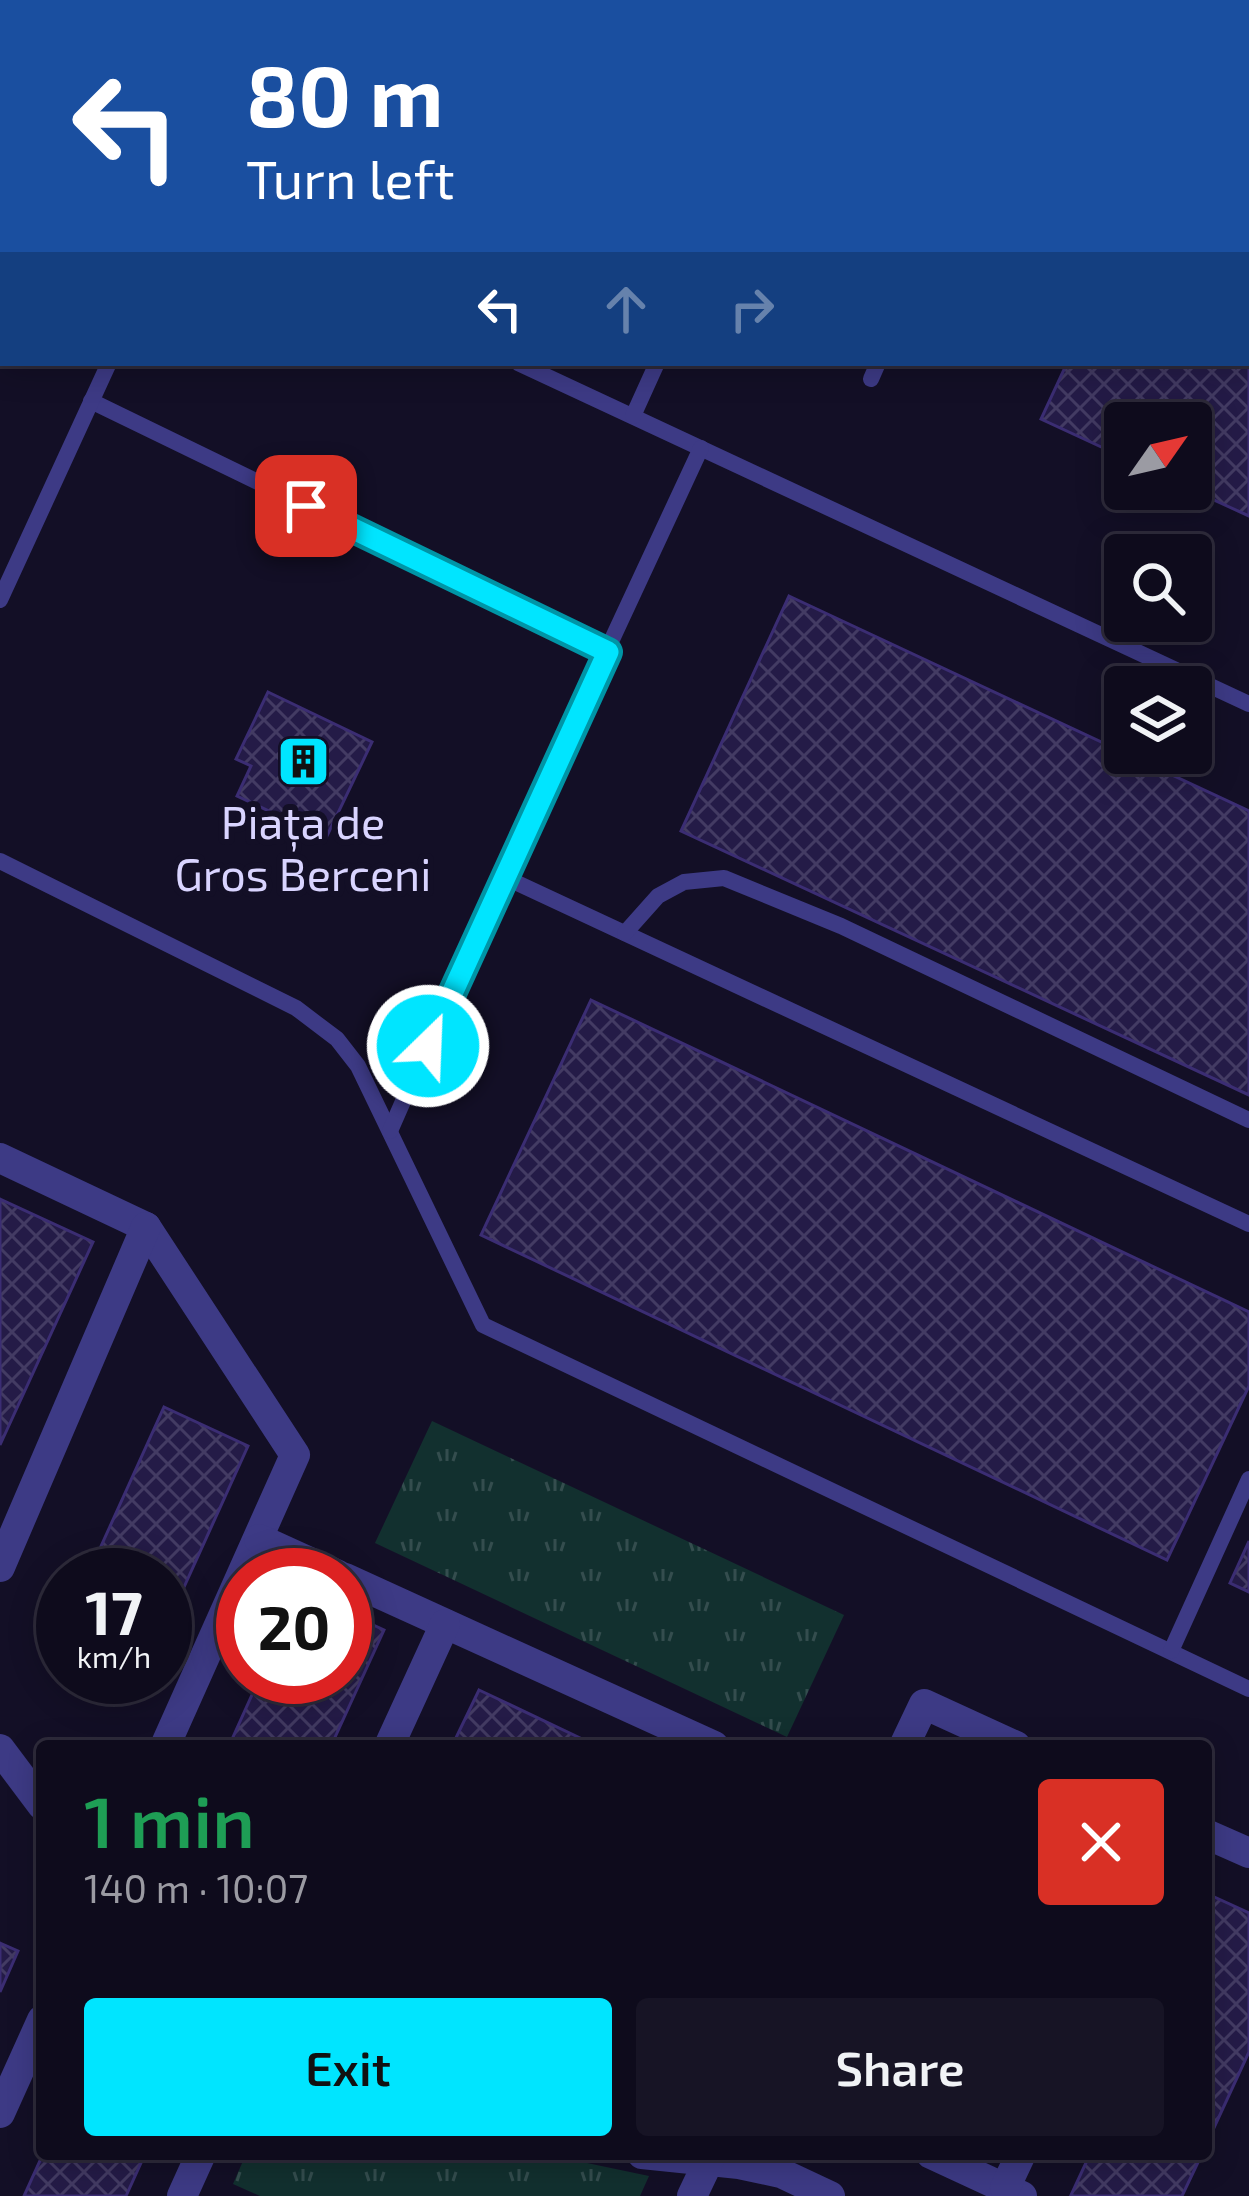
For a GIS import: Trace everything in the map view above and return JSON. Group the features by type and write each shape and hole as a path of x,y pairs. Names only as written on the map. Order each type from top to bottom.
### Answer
{"street":[{"path":"0,1158 146,1227 295,1455 168,1740"},
{"path":"0,1568 146,1227"},
{"path":"259,1539 278,1548"},
{"path":"372,1591 701,1740"},
{"path":"392,1740 445,1624"},
{"path":"907,1740 924,1704 1003,1740"},
{"path":"0,1749 36,1797"},
{"path":"1212,1837 1249,1853"},
{"path":"0,2113 36,2033"},
{"path":"182,2196 198,2160"},
{"path":"692,2196 709,2160"},
{"path":"719,2160 781,2173 830,2196"},
{"path":"944,2160 1013,2192 1020,2160"}],"lane":[{"path":"0,600 108,366"},
{"path":"525,366 1249,704"},
{"path":"633,416 656,366"},
{"path":"91,401 608,652"},
{"path":"390,1131 502,876 701,448"},
{"path":"0,861 296,1008 337,1039 358,1066 483,1325 1249,1688"},
{"path":"502,876 1249,1224"},
{"path":"625,933 658,896 684,882 724,878 841,926 1249,1120"},
{"path":"1171,1652 1249,1479"}],"green space":[{"path":"432,1421 844,1615 787,1737 375,1543"},
{"path":"243,2160 573,2160 649,2176 640,2196 260,2196 233,2184"}],"building":[{"path":"1066,366 1249,366 1249,516 1212,499 1212,402 1104,402 1104,448 1041,419"},
{"path":"789,596 1104,743 1104,774 1170,774 1249,811 1249,1095 681,831"},
{"name":"Piața de Gros Berceni","path":"268,692 372,742 326,838 237,796 251,766 236,759"},
{"path":"591,1000 1249,1312 1249,1386 1167,1560 481,1235"},
{"path":"0,1199 93,1242 0,1445"},
{"path":"164,1407 248,1446 192,1569 192,1548 100,1548"},
{"path":"1249,1541 1249,1592 1230,1583"},
{"path":"372,1624 384,1630 372,1656"},
{"path":"479,1690 584,1740 455,1740"},
{"path":"248,1704 350,1704 334,1740 232,1740"},
{"path":"1212,1896 1249,1913 1249,2052 1212,2132"},
{"path":"0,1943 18,1951 0,1992"},
{"path":"40,2160 142,2160 126,2196 24,2196"},
{"path":"1087,2160 1199,2160 1182,2196 1071,2195"}],"place":[{"name":"Piața de Gros Berceni","path":"303,762"}],"route":[{"path":"306,506 608,652 428,1046"}]}
